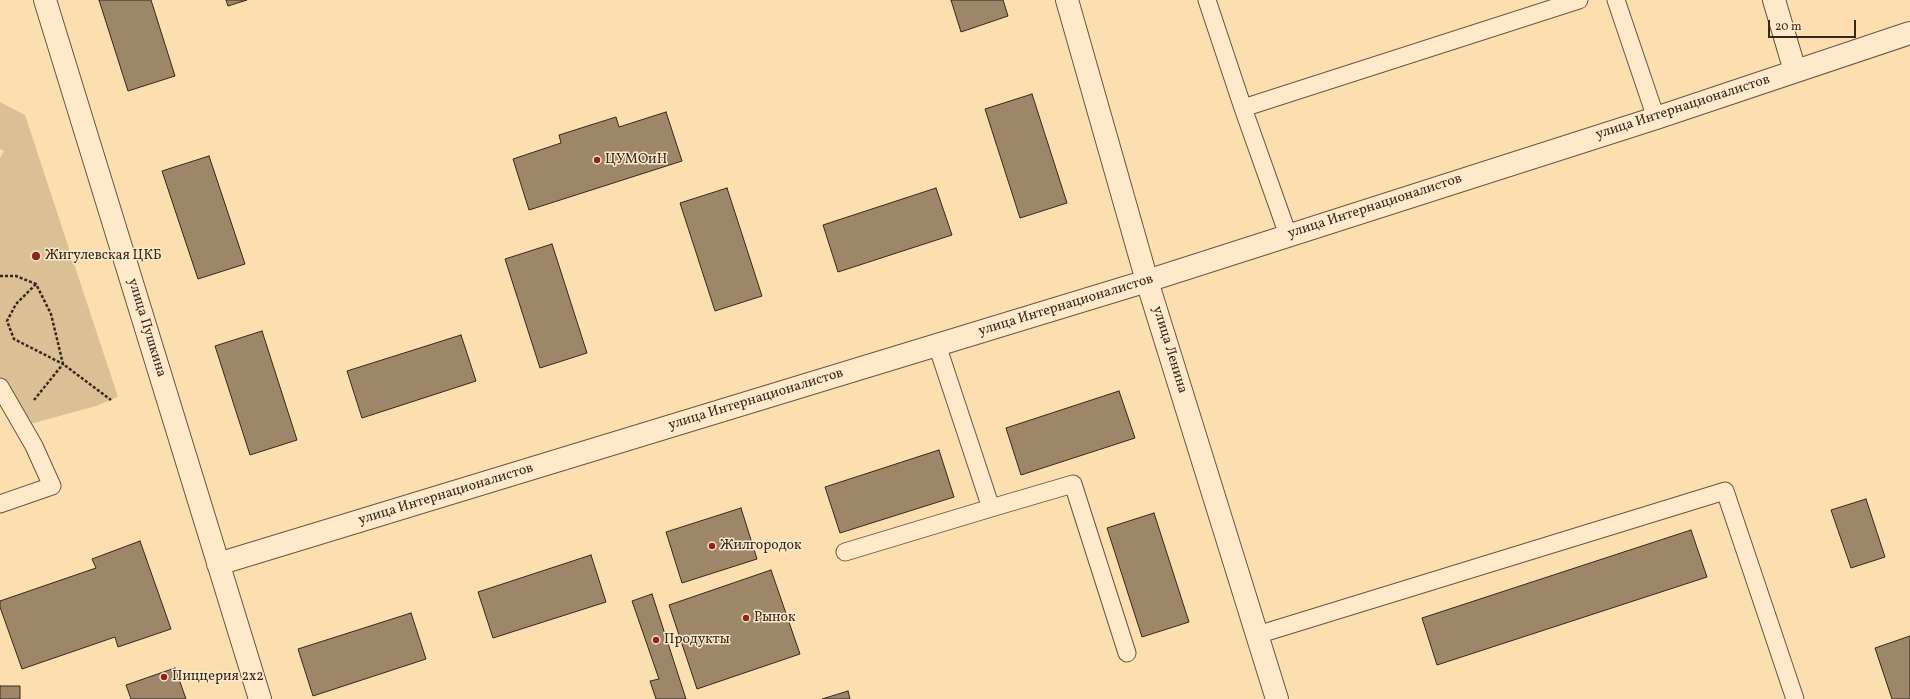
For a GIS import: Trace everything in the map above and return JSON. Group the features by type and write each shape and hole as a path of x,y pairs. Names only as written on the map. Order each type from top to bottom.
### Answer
{"street":[{"name":"улица Пушкина","path":"45,0 260,699"},
{"name":"улица Ленина","path":"1067,0 1148,281 1277,699"},
{"path":"1774,0 1795,71"},
{"name":"улица Интернационалистов","path":"218,564 1148,281 1656,118 1910,33"}],"lane":[{"path":"1207,0 1288,235"},
{"path":"1243,108 1579,0"},
{"path":"1616,0 1656,118"},
{"path":"937,345 991,508"},
{"path":"0,386 34,446 52,486 0,504"},
{"path":"846,552 1073,484 1127,653"},
{"path":"1257,635 1725,491 1795,699"}],"path":[{"path":"0,276 16,276 36,284 51,314 63,364"},
{"path":"36,284 16,304 7,321 14,339 63,364 111,400"},
{"path":"19,419 63,364"}],"shaded area":[{"name":"Жигулевская ЦКБ","path":"0,102 25,115 118,397 96,406 23,426 0,387 0,158 4,151 0,149"}],"building":[{"path":"99,0 151,0 175,76 128,91"},
{"path":"226,0 247,0 228,6"},
{"path":"951,0 1003,0 1008,16 961,32"},
{"path":"1032,94 1067,203 1020,218 985,109"},
{"name":"ЦУМОиН","path":"666,112 682,161 529,210 513,159 561,143 559,135 616,117 619,127"},
{"path":"209,156 245,264 198,279 162,171"},
{"path":"727,188 762,296 715,311 680,203"},
{"path":"936,188 952,235 838,272 823,225"},
{"path":"552,244 587,353 540,368 505,259"},
{"path":"262,331 297,440 250,455 215,346"},
{"path":"461,335 476,381 362,418 347,371"},
{"path":"1119,391 1135,438 1021,475 1006,428"},
{"path":"939,450 954,497 840,533 825,487"},
{"path":"1866,499 1885,557 1851,568 1831,510"},
{"name":"Жилгородок","path":"741,508 757,559 682,583 666,532"},
{"path":"1154,513 1189,622 1142,637 1107,528"},
{"path":"1691,530 1707,577 1437,665 1422,618"},
{"path":"140,541 171,629 118,647 115,637 22,669 0,607 0,601 96,568 92,559"},
{"path":"591,555 606,602 493,638 478,592"},
{"path":"771,570 800,654 697,689 669,605"},
{"name":"Продукты","path":"652,594 686,699 656,699 650,681 659,679 632,601"},
{"path":"411,613 426,659 313,696 298,649"},
{"path":"1910,636 1910,699 1892,699 1875,648"},
{"name":"Пиццерия 2х2","path":"175,668 186,699 131,699 126,685"},
{"path":"0,686 20,686 20,699 0,699"},
{"path":"848,691 850,699 822,699"}],"place":[{"name":"ЦУМОиН","path":"597,160"},
{"name":"Жигулевская ЦКБ","path":"36,256"},
{"name":"Жилгородок","path":"712,546"},
{"name":"Рынок","path":"746,618"},
{"name":"Продукты","path":"656,640"},
{"name":"Пиццерия 2х2","path":"164,677"}]}
